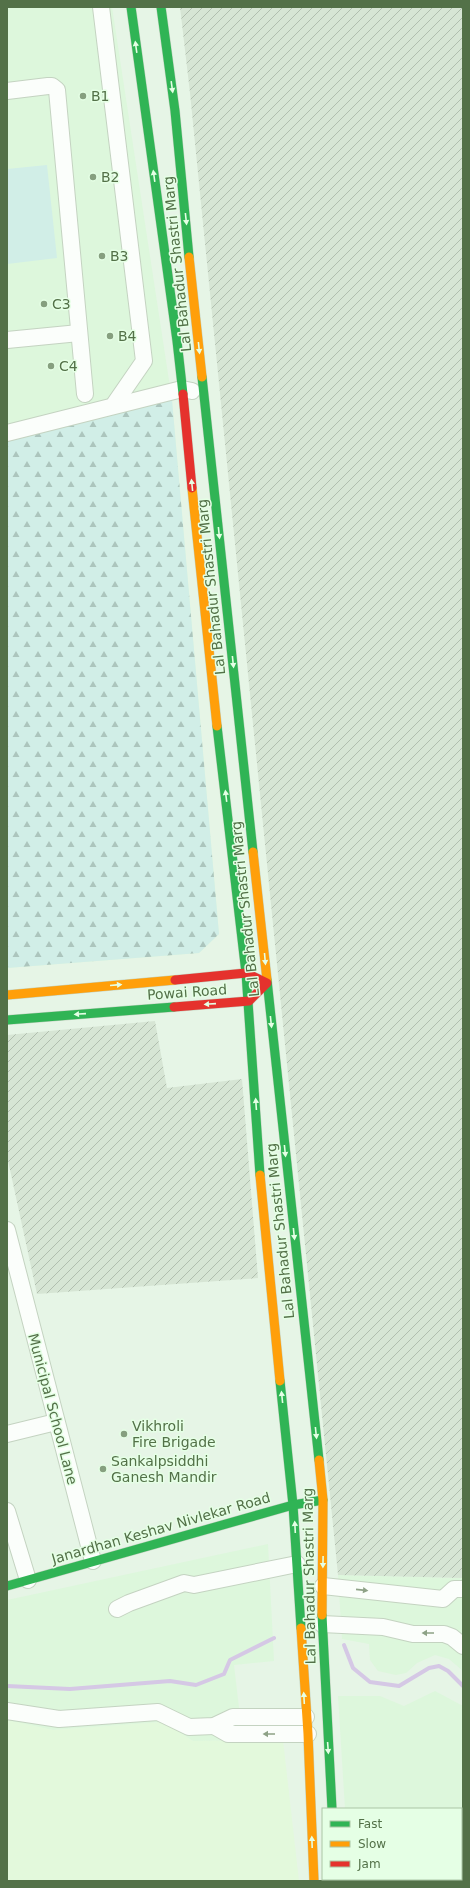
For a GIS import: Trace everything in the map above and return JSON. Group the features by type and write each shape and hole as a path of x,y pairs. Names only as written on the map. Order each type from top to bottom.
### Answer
{"main road":[{"name":"Lal Bahadur Shastri Marg","path":"131,7 176,333 216,715 249,1001 293,1505 308,1734 314,1881"},
{"name":"Lal Bahadur Shastri Marg","path":"161,7 175,110 267,983 287,1196 324,1500 322,1624 332,1808"},
{"path":"246,973 267,983 249,1001"},
{"name":"Powai Road","path":"7,995 246,973"},
{"name":"Powai Road","path":"7,1020 249,1001"},
{"name":"Janardhan Keshav Nivlekar Road","path":"7,1586 293,1505 324,1500"}],"street":[{"path":"102,7 144,361 115,403"},
{"path":"7,92 48,86 52,86 56,90 85,394"},
{"path":"7,340 79,333"},
{"path":"7,433 182,389 204,393"},
{"name":"Municipal School Lane","path":"7,1230 10,1258 93,1561"},
{"path":"7,1434 56,1422"},
{"path":"7,1511 28,1580"},
{"path":"117,1609 129,1603 184,1583 194,1585 297,1564"},
{"path":"323,1586 443,1599 454,1589 463,1589"},
{"path":"322,1624 383,1627 413,1634 444,1634 452,1637 463,1646"},
{"path":"7,1711 59,1719 158,1712 189,1727 214,1726 233,1717 306,1717"},
{"path":"214,1726 228,1734 308,1734"}],"shaded area":[{"path":"7,7 112,7 172,400 219,934 199,953 7,968"},
{"path":"180,7 463,7 463,1578 338,1575 190,93"},
{"path":"155,1021 167,1088 242,1079 258,1278 37,1294 7,1156 7,1035"},
{"path":"268,1544 274,1661 234,1665 240,1716 284,1711 283,1740 193,1741 163,1722 53,1730 7,1721 7,1600"},
{"path":"338,1575 463,1578 463,1671 449,1659 435,1655 417,1663 406,1673 396,1675 378,1671 370,1660 369,1644 342,1639"},
{"path":"435,1691 463,1706 463,1881 350,1880 462,1880 462,1808 345,1808 338,1696 380,1696 404,1706"},
{"path":"7,1720 53,1730 163,1722 193,1741 283,1740 299,1881 7,1881"}],"green space":[{"path":"47,165 57,258 7,264 7,169"},
{"path":"172,400 219,934 199,953 7,968 7,437"}],"waterway":[{"path":"7,1686 70,1689 170,1681 196,1685 224,1674 230,1660 274,1638"},
{"path":"344,1645 353,1668 370,1682 399,1686 429,1668 439,1666 448,1671 463,1686"}],"traffic: fast":[{"path":"131,7 183,394"},
{"path":"161,7 175,111 189,257"},
{"path":"202,377 253,852"},
{"path":"217,726 246,973 260,1175"},
{"path":"267,980 319,1460"},
{"path":"7,1020 174,1007"},
{"path":"280,1381 293,1505 301,1628"},
{"path":"7,1586 293,1505 323,1500"},
{"path":"322,1615 332,1808"}],"traffic: slow":[{"path":"189,257 202,377"},
{"path":"192,488 217,726"},
{"path":"253,852 267,980"},
{"path":"7,995 175,980"},
{"path":"260,1175 280,1381"},
{"path":"319,1460 323,1500 322,1615"},
{"path":"301,1628 308,1734 314,1881"}],"traffic: jam":[{"path":"183,394 192,488"},
{"path":"174,1007 249,1001 267,983 246,973 175,980"}],"place":[{"name":"B1","path":"83,96"},
{"name":"B2","path":"93,177"},
{"name":"B3","path":"102,256"},
{"name":"C3","path":"44,304"},
{"name":"B4","path":"110,336"},
{"name":"C4","path":"51,366"},
{"name":"Vikhroli Fire Brigade","path":"124,1434"},
{"name":"Sankalpsiddhi Ganesh Mandir","path":"103,1469"}]}
